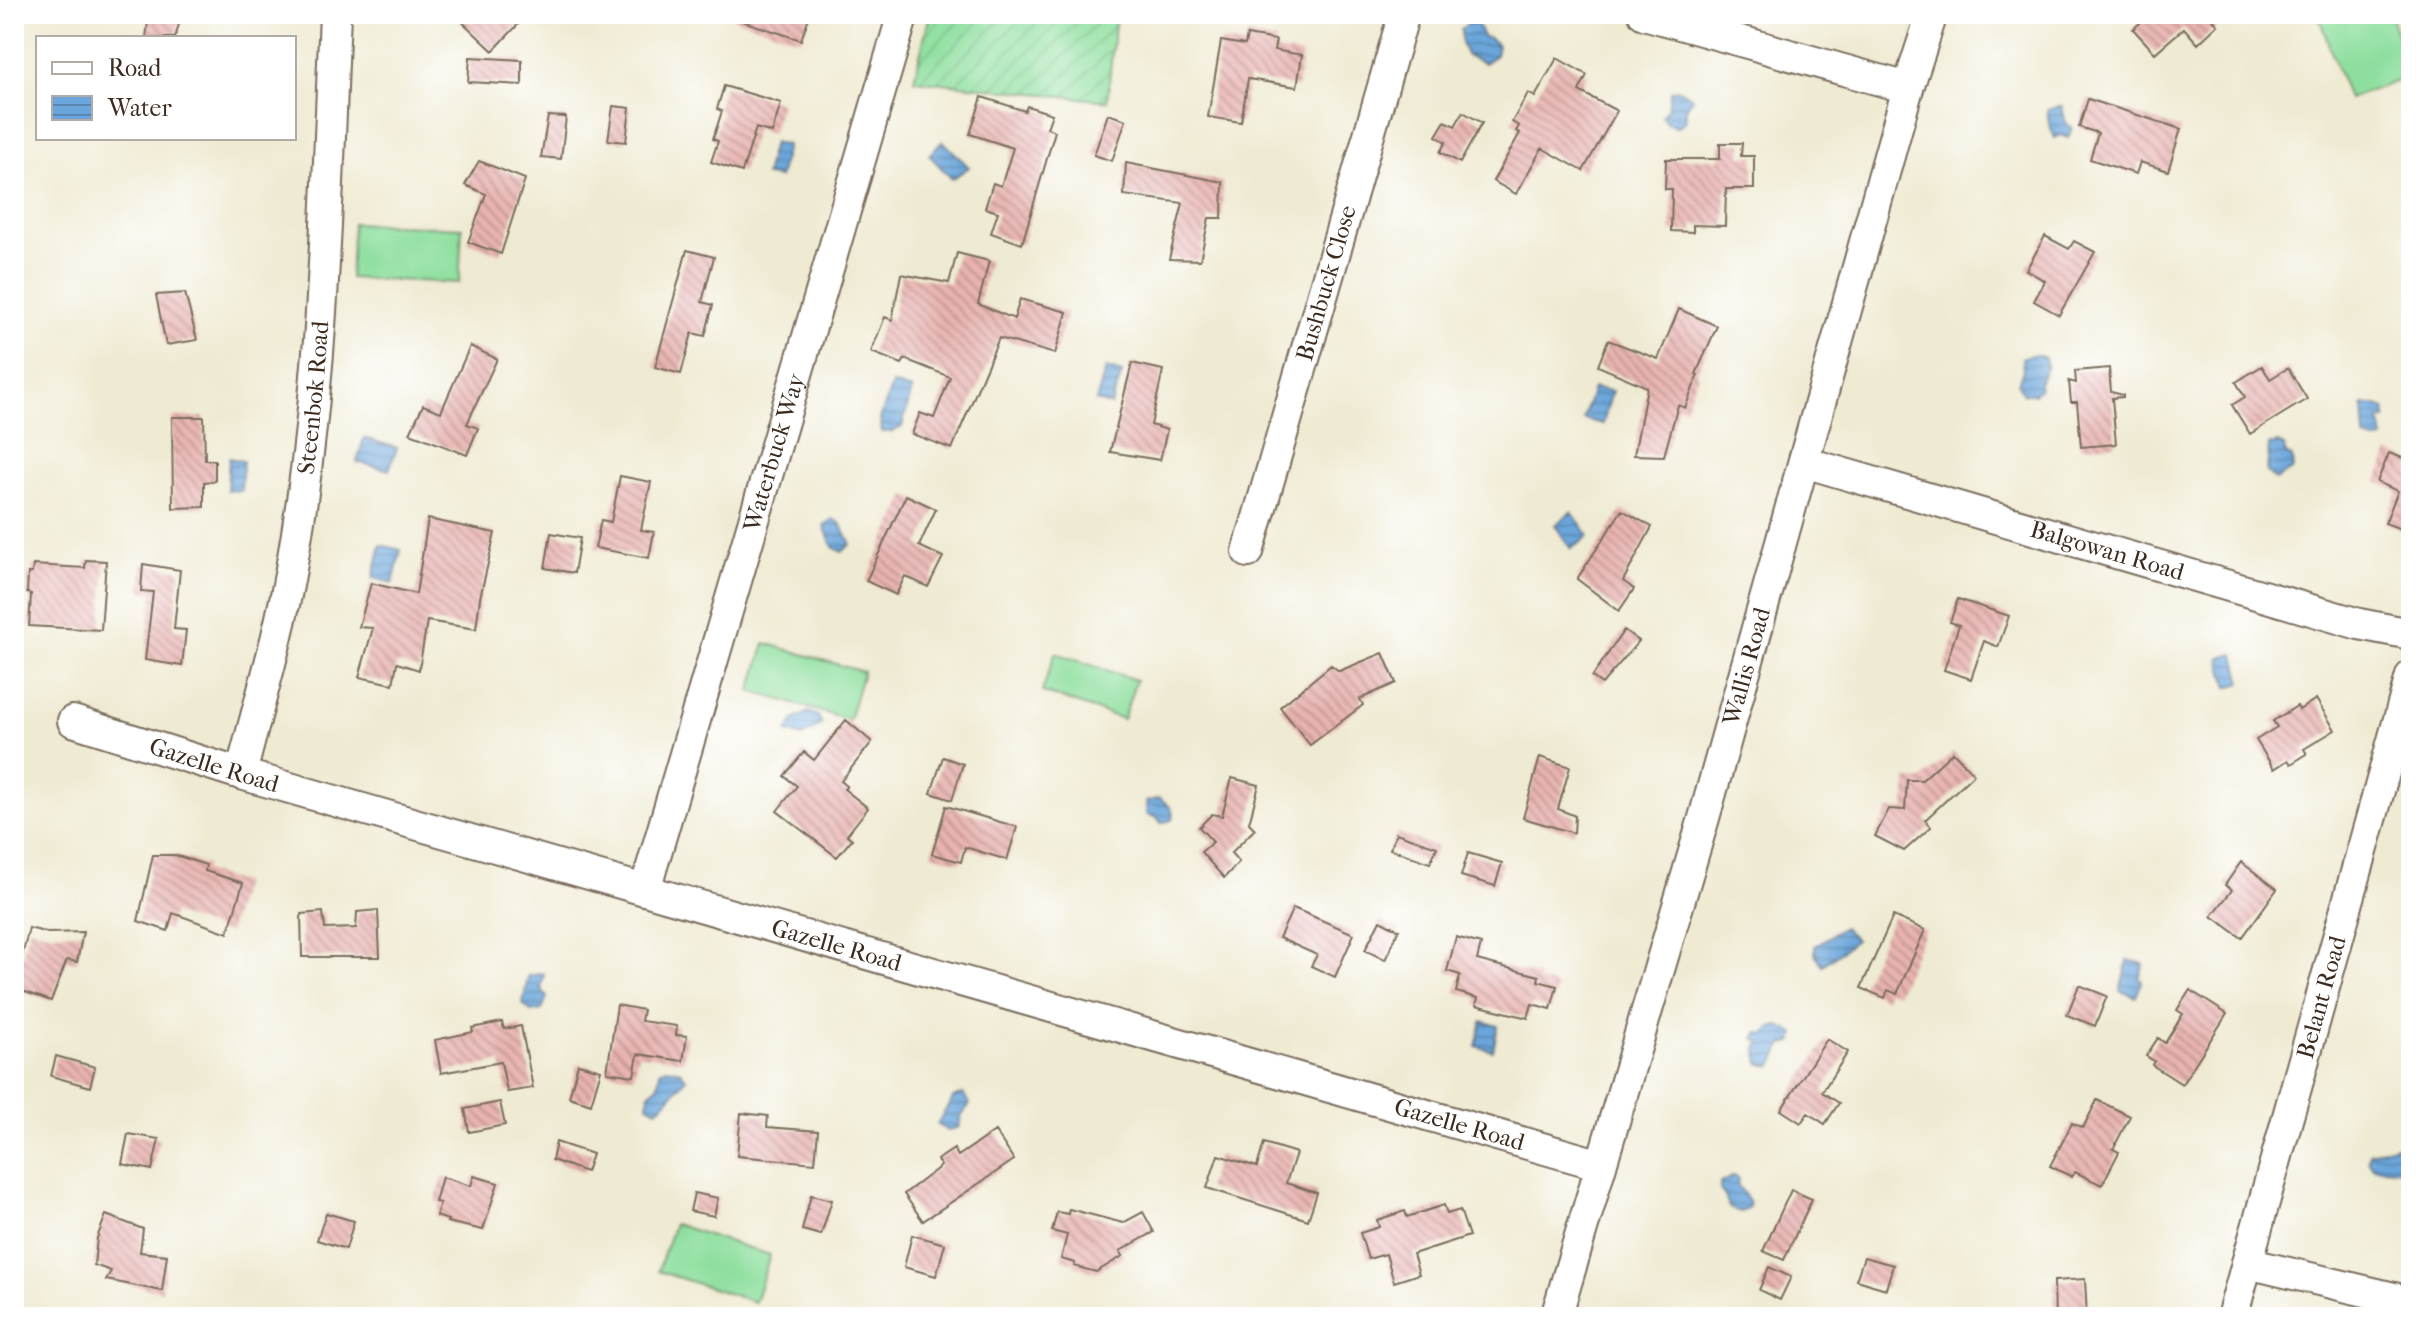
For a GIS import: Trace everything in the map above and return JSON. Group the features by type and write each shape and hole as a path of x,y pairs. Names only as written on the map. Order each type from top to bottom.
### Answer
{"street":[{"name":"Steenbok Road","path":"241,774 291,571 310,443 322,313 335,14"},
{"name":"Waterbuck Way","path":"645,890 903,14"},
{"name":"Bushbuck Close","path":"1248,552 1404,14"},
{"path":"1644,14 1908,88"},
{"name":"Wallis Road","path":"1556,1317 1704,818 1908,88 1932,14"},
{"name":"Balgowan Road","path":"1804,462 2359,624 2411,634"},
{"name":"Belant Road","path":"2232,1317 2411,676"},
{"name":"Gazelle Road","path":"73,721 241,774 1601,1165"},
{"path":"2247,1263 2411,1302"}],"green space":[{"path":"930,14 1116,14 1107,101 914,80"},
{"path":"2318,14 2390,14 2411,76 2348,99"},
{"path":"353,223 462,228 459,283 350,278"},
{"path":"765,643 863,672 849,720 751,691"},
{"path":"1055,653 1136,680 1123,719 1042,692"},
{"path":"674,1224 770,1255 755,1302 658,1271"}],"water":[{"path":"1469,23 1478,25 1483,37 1498,45 1496,55 1484,63 1466,55 1461,43 1461,29"},
{"path":"1677,89 1693,98 1686,109 1686,120 1677,127 1667,123 1662,116 1668,107 1671,91"},
{"path":"2062,106 2066,124 2072,128 2068,138 2060,135 2055,138 2047,110"},
{"path":"943,141 969,167 952,179 929,155"},
{"path":"773,142 787,145 779,178 765,176"},
{"path":"2029,355 2045,358 2047,366 2039,383 2040,388 2034,394 2023,394 2018,383 2023,370 2022,358"},
{"path":"1106,368 1122,373 1111,405 1096,401"},
{"path":"892,384 912,390 902,427 882,432 880,419"},
{"path":"1593,388 1612,391 1603,424 1583,419"},
{"path":"2363,405 2385,409 2386,419 2380,420 2383,439 2374,441 2365,438"},
{"path":"364,438 397,448 389,470 357,462"},
{"path":"2277,443 2284,446 2286,455 2292,458 2293,469 2275,480 2267,473 2269,445"},
{"path":"229,458 243,461 241,491 227,490"},
{"path":"1572,512 1589,536 1571,549 1555,525"},
{"path":"833,519 840,523 851,544 842,552 833,547 824,526"},
{"path":"381,545 401,550 393,583 373,578"},
{"path":"2235,654 2242,683 2228,687 2220,658"},
{"path":"808,712 818,716 822,724 802,737 787,732 794,720"},
{"path":"1159,798 1172,810 1172,820 1161,823 1158,818 1146,814 1146,802"},
{"path":"1843,927 1856,940 1823,965 1815,954 1815,946"},
{"path":"2128,960 2144,964 2136,997 2120,991"},
{"path":"544,973 541,989 547,997 542,1010 532,1012 523,1004 528,976"},
{"path":"1482,1021 1498,1026 1493,1051 1476,1046"},
{"path":"1779,1026 1795,1033 1793,1042 1783,1044 1772,1066 1760,1064 1757,1047 1761,1042 1755,1039 1758,1032 1764,1035 1771,1028"},
{"path":"666,1068 681,1071 686,1078 657,1110 648,1105 649,1093 658,1085 660,1071"},
{"path":"963,1094 970,1104 961,1116 959,1127 947,1131 937,1124 953,1098"},
{"path":"2396,1145 2411,1147 2411,1164 2404,1170 2373,1167 2368,1161 2369,1153"},
{"path":"1734,1176 1739,1179 1737,1184 1750,1203 1748,1209 1741,1212 1729,1208 1720,1190 1720,1183"}],"building":[{"path":"149,14 182,14 176,36 146,36"},
{"path":"454,14 528,14 493,51"},
{"path":"734,14 810,14 801,40 733,18"},
{"path":"2150,14 2208,14 2218,25 2198,44 2184,28 2155,53 2133,29"},
{"path":"1247,35 1276,40 1274,50 1302,55 1297,87 1248,79 1241,122 1208,117 1221,41 1245,45"},
{"path":"470,57 522,60 522,85 468,82"},
{"path":"1557,58 1587,75 1579,91 1617,111 1583,171 1542,148 1516,194 1493,181 1520,133 1516,131 1519,126 1512,122 1528,93 1535,97"},
{"path":"724,86 781,103 772,133 756,128 742,172 711,162 718,141 713,139 722,111 717,109"},
{"path":"982,97 1025,111 1027,106 1052,114 1047,128 1055,131 1022,244 991,233 998,212 985,208 993,183 1001,186 1013,148 970,134"},
{"path":"2088,99 2181,129 2168,171 2140,162 2136,174 2090,159 2098,133 2079,127"},
{"path":"613,106 630,108 626,142 608,140"},
{"path":"1463,112 1482,123 1460,163 1440,152 1446,142 1436,136 1445,121 1455,126"},
{"path":"1108,114 1126,120 1112,161 1094,155"},
{"path":"548,116 566,117 561,159 541,157"},
{"path":"1720,143 1742,143 1741,156 1754,156 1754,189 1726,189 1725,226 1693,225 1693,232 1671,231 1672,189 1665,189 1666,159 1720,159"},
{"path":"479,161 525,179 501,254 468,242 486,194 465,185"},
{"path":"1126,163 1223,182 1222,218 1209,218 1200,260 1169,259 1183,203 1124,195"},
{"path":"2045,236 2069,249 2074,241 2095,252 2059,315 2034,301 2045,281 2026,270"},
{"path":"687,250 714,257 702,302 713,305 705,336 692,333 681,374 655,367"},
{"path":"957,253 989,261 978,304 1014,319 1020,299 1067,312 1055,354 999,338 952,449 912,434 920,413 934,418 950,377 905,359 902,364 871,352 885,317 892,320 901,274 949,283"},
{"path":"185,293 197,340 166,345 156,295"},
{"path":"1679,309 1717,326 1685,408 1678,405 1664,456 1634,455 1647,387 1598,366 1608,340 1658,359"},
{"path":"470,346 497,359 467,424 478,428 467,455 410,433 423,405 441,412"},
{"path":"1132,363 1163,370 1151,425 1167,430 1160,460 1110,452"},
{"path":"2262,366 2270,379 2288,368 2307,399 2250,434 2232,405 2245,397 2236,382"},
{"path":"2109,368 2111,392 2123,395 2112,398 2116,444 2081,447 2077,402 2071,402 2069,381 2076,383 2075,371"},
{"path":"172,417 204,417 205,460 215,460 215,481 204,482 204,507 173,508"},
{"path":"2389,453 2411,461 2411,533 2385,523 2398,491 2377,482"},
{"path":"620,476 651,482 641,530 654,532 649,558 595,548 601,520 611,522"},
{"path":"906,495 936,509 919,546 943,557 928,587 905,576 896,595 866,581"},
{"path":"1622,510 1652,527 1623,581 1634,589 1619,611 1577,579"},
{"path":"428,519 495,533 476,629 427,621 419,670 397,663 393,684 359,677 373,628 359,627 371,583 416,594"},
{"path":"551,533 580,538 574,573 545,568"},
{"path":"86,560 106,561 101,630 29,626 31,594 27,593 28,573 32,573 33,565 85,568"},
{"path":"143,564 180,570 174,629 186,630 182,666 145,660 153,592 141,591"},
{"path":"1958,599 2009,616 1998,647 1984,641 1971,679 1944,670 1959,625 1950,622"},
{"path":"1624,630 1639,641 1602,684 1592,677"},
{"path":"1383,653 1396,683 1360,699 1363,705 1310,745 1280,707 1331,665 1339,671"},
{"path":"2316,699 2335,730 2304,749 2307,754 2291,764 2288,760 2274,769 2256,740 2277,727 2273,721 2297,706 2299,710"},
{"path":"846,720 872,742 841,781 847,786 844,789 868,808 847,835 852,839 837,857 777,811 797,786 784,776 804,752 814,760"},
{"path":"1953,752 1974,774 1925,820 1931,827 1904,851 1875,836 1889,809 1905,810 1907,780 1922,780"},
{"path":"943,757 963,764 952,800 931,793"},
{"path":"1540,757 1570,767 1558,809 1575,816 1574,833 1523,818"},
{"path":"1232,778 1259,785 1249,823 1255,829 1231,853 1239,862 1224,878 1201,852 1213,842 1199,827 1212,814 1222,816"},
{"path":"946,806 1017,827 1007,860 965,847 961,862 932,854"},
{"path":"1396,833 1437,847 1430,863 1390,849"},
{"path":"1468,853 1502,863 1495,886 1461,876"},
{"path":"153,855 175,855 206,865 205,871 243,883 228,933 173,913 168,931 138,921"},
{"path":"2241,862 2277,889 2242,938 2212,916 2232,890 2225,885"},
{"path":"1293,908 1354,934 1335,977 1311,966 1317,955 1279,938"},
{"path":"378,910 380,957 302,957 301,914 323,912 325,929 356,928 357,912"},
{"path":"1893,916 1925,930 1897,994 1888,990 1885,998 1861,988"},
{"path":"1380,920 1399,930 1385,960 1365,950"},
{"path":"29,928 48,933 83,932 77,962 67,960 51,1001 14,988"},
{"path":"1456,937 1481,944 1477,960 1539,976 1538,981 1557,986 1551,1009 1532,1004 1528,1018 1476,1005 1478,998 1456,992 1460,975 1447,971"},
{"path":"2079,985 2107,996 2095,1026 2067,1015"},
{"path":"2190,990 2227,1014 2182,1084 2152,1065 2154,1061 2146,1056 2158,1038 2165,1043 2183,1014 2177,1010"},
{"path":"617,1005 643,1010 641,1021 677,1026 676,1035 687,1036 683,1061 638,1054 634,1076 607,1072"},
{"path":"502,1022 504,1029 521,1026 533,1088 507,1092 501,1062 441,1073 435,1040"},
{"path":"1827,1039 1848,1052 1822,1092 1839,1103 1825,1124 1808,1113 1801,1123 1781,1110"},
{"path":"56,1056 95,1067 90,1087 51,1076"},
{"path":"578,1064 601,1070 591,1104 569,1097"},
{"path":"2097,1100 2130,1116 2113,1149 2119,1152 2102,1185 2075,1172 2072,1177 2050,1166 2072,1123 2083,1128"},
{"path":"500,1102 505,1125 469,1132 465,1109"},
{"path":"741,1113 768,1116 767,1127 818,1131 815,1163 737,1156"},
{"path":"995,1131 1014,1160 923,1221 904,1194 941,1166 937,1160 954,1149 958,1156"},
{"path":"128,1134 159,1139 152,1170 122,1164"},
{"path":"556,1142 592,1154 586,1172 552,1160"},
{"path":"1264,1143 1296,1153 1286,1183 1317,1193 1308,1220 1207,1188 1218,1155 1257,1167"},
{"path":"474,1176 498,1183 483,1230 447,1222 436,1216 440,1203 435,1202 442,1177 471,1186"},
{"path":"1791,1190 1812,1199 1784,1260 1763,1251"},
{"path":"694,1193 718,1198 714,1216 690,1211"},
{"path":"811,1195 832,1200 821,1235 802,1230"},
{"path":"1444,1205 1447,1214 1460,1210 1469,1236 1413,1254 1419,1274 1394,1282 1386,1254 1368,1259 1360,1233 1379,1227 1377,1220 1405,1211 1407,1217"},
{"path":"1069,1209 1123,1223 1143,1212 1154,1232 1120,1251 1123,1256 1096,1272 1061,1259 1067,1235 1052,1231 1057,1212 1068,1214"},
{"path":"326,1213 354,1221 346,1249 317,1240"},
{"path":"106,1215 143,1229 140,1252 167,1255 162,1291 106,1280 111,1271 94,1265 97,1238"},
{"path":"912,1235 945,1244 936,1276 904,1267"},
{"path":"1864,1257 1893,1265 1886,1289 1856,1280"},
{"path":"1769,1267 1791,1277 1780,1300 1759,1290"},
{"path":"2085,1279 2087,1317 2055,1317 2054,1281"}]}
